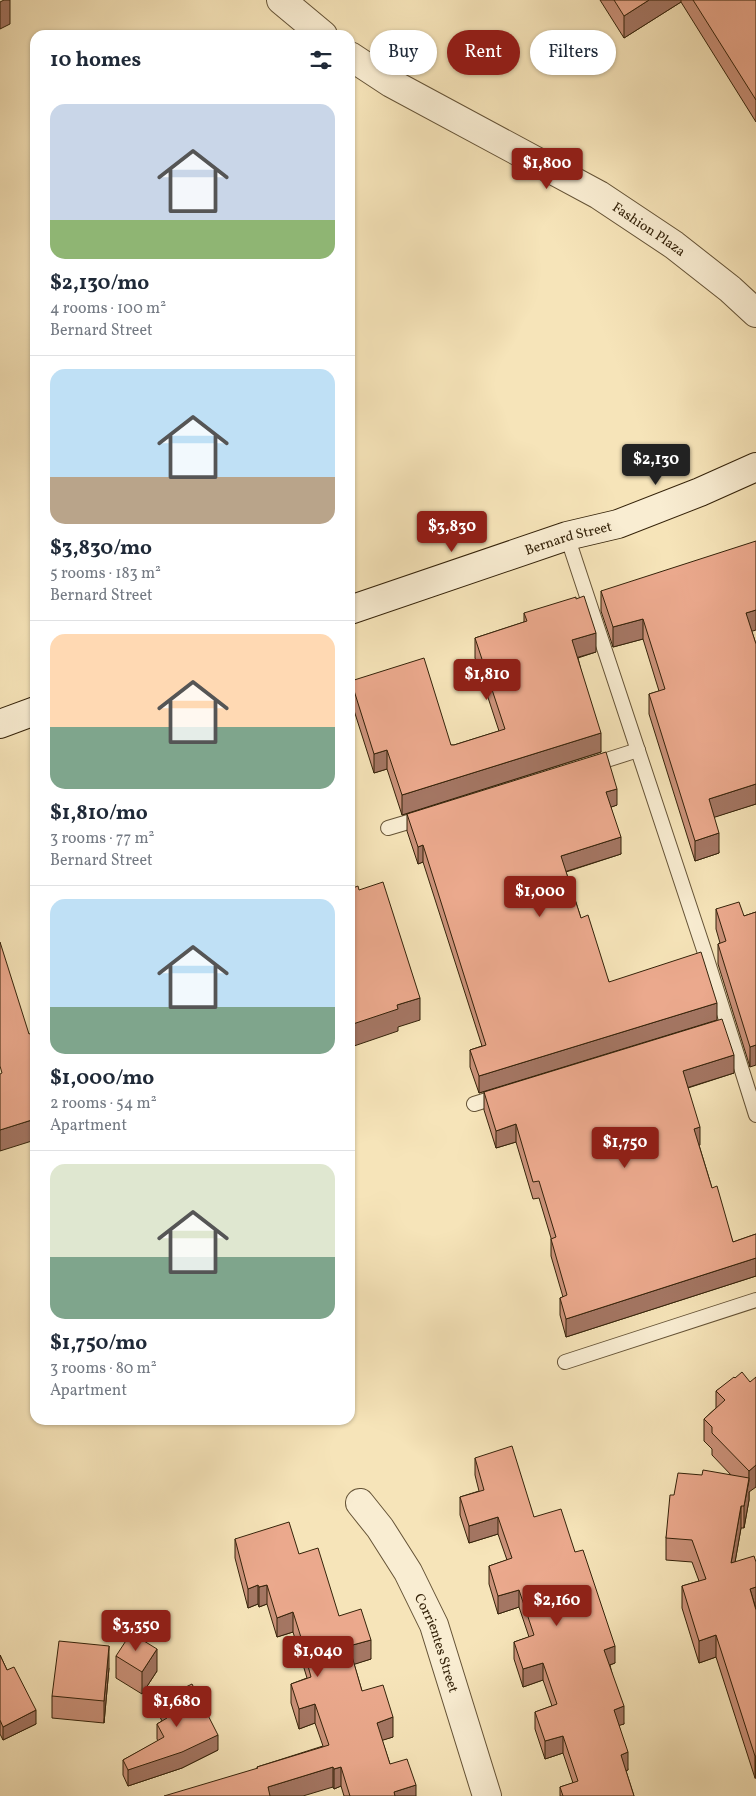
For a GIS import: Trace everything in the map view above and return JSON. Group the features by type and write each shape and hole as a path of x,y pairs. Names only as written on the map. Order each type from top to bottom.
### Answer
{"street":[{"path":"281,0 317,30"},
{"name":"Fashion Plaza","path":"355,59 391,82 599,195 674,244 730,289 756,313"},
{"name":"Bernard Street","path":"355,608 567,536 618,524 700,492 756,467"},
{"path":"0,724 30,713"},
{"name":"Corrientes Street","path":"360,1504 380,1528 408,1572 434,1626 487,1796"}],"lane":[{"path":"567,536 638,750 723,1028 756,1115"},
{"path":"582,768 638,750"},
{"path":"388,828 434,814"},
{"path":"474,1104 511,1092"},
{"path":"565,1362 756,1300"}],"building":[{"path":"614,0 649,0 624,16"},
{"path":"693,0 756,0 756,100"},
{"path":"756,541 756,610 746,613 756,644 756,784 709,799 719,833 695,841 649,694 665,689 643,619 613,627 601,591"},
{"path":"584,596 596,633 572,640 601,733 402,795 387,750 374,754 355,694 355,680 424,658 451,745 505,729 475,638 527,621 524,613 576,597 576,599"},
{"path":"606,752 617,789 606,792 621,837 561,856 581,918 588,915 609,982 701,952 717,1003 479,1076 470,1050 486,1045 423,845 418,847 407,814"},
{"path":"383,882 420,998 397,1005 398,1009 355,1023 355,887 358,886 359,890"},
{"path":"739,902 744,916 756,912 756,1045 750,1047 718,944 726,941 716,909"},
{"path":"0,942 30,1034 30,1121 0,1130 0,1074 2,1073 0,1066"},
{"path":"722,1019 734,1055 683,1071 700,1127 694,1129 712,1188 717,1186 733,1242 756,1234 756,1258 566,1319 560,1298 567,1295 551,1239 556,1237 539,1181 533,1182 516,1124 496,1131 484,1092"},
{"path":"742,1372 750,1382 756,1377 756,1465 749,1471 712,1433 712,1427 704,1419 725,1400 716,1391"},
{"path":"512,1446 534,1517 561,1509 575,1552 583,1550 615,1646 604,1650 624,1706 614,1710 628,1752 621,1755 634,1796 563,1796 560,1787 578,1781 563,1736 545,1741 535,1712 557,1704 543,1663 523,1669 514,1642 534,1635 519,1590 498,1596 489,1566 512,1558 498,1517 469,1526 460,1497 484,1490 475,1458"},
{"path":"703,1470 749,1478 744,1506 741,1506 731,1563 754,1556 756,1562 756,1587 750,1589 756,1610 756,1756 716,1635 699,1641 682,1586 706,1579 692,1540 666,1538 670,1495 674,1495 678,1473 702,1475"},
{"path":"289,1522 299,1554 318,1548 339,1616 361,1609 371,1640 349,1646 362,1691 383,1685 393,1717 377,1723 390,1764 407,1759 416,1785 394,1792 395,1796 350,1796 341,1767 334,1769 333,1767 268,1787 270,1796 164,1796 329,1745 315,1704 299,1709 291,1684 311,1677 308,1666 310,1666 293,1612 277,1618 267,1585 259,1587 258,1585 248,1589 235,1539"},
{"path":"131,1633 157,1649 142,1672 116,1656"},
{"path":"59,1641 109,1646 104,1701 52,1696"},
{"path":"0,1655 7,1670 14,1667 36,1710 3,1727 0,1720"},
{"path":"192,1684 218,1735 182,1752 128,1770 123,1760 164,1737 157,1724 167,1718 159,1700"}]}
